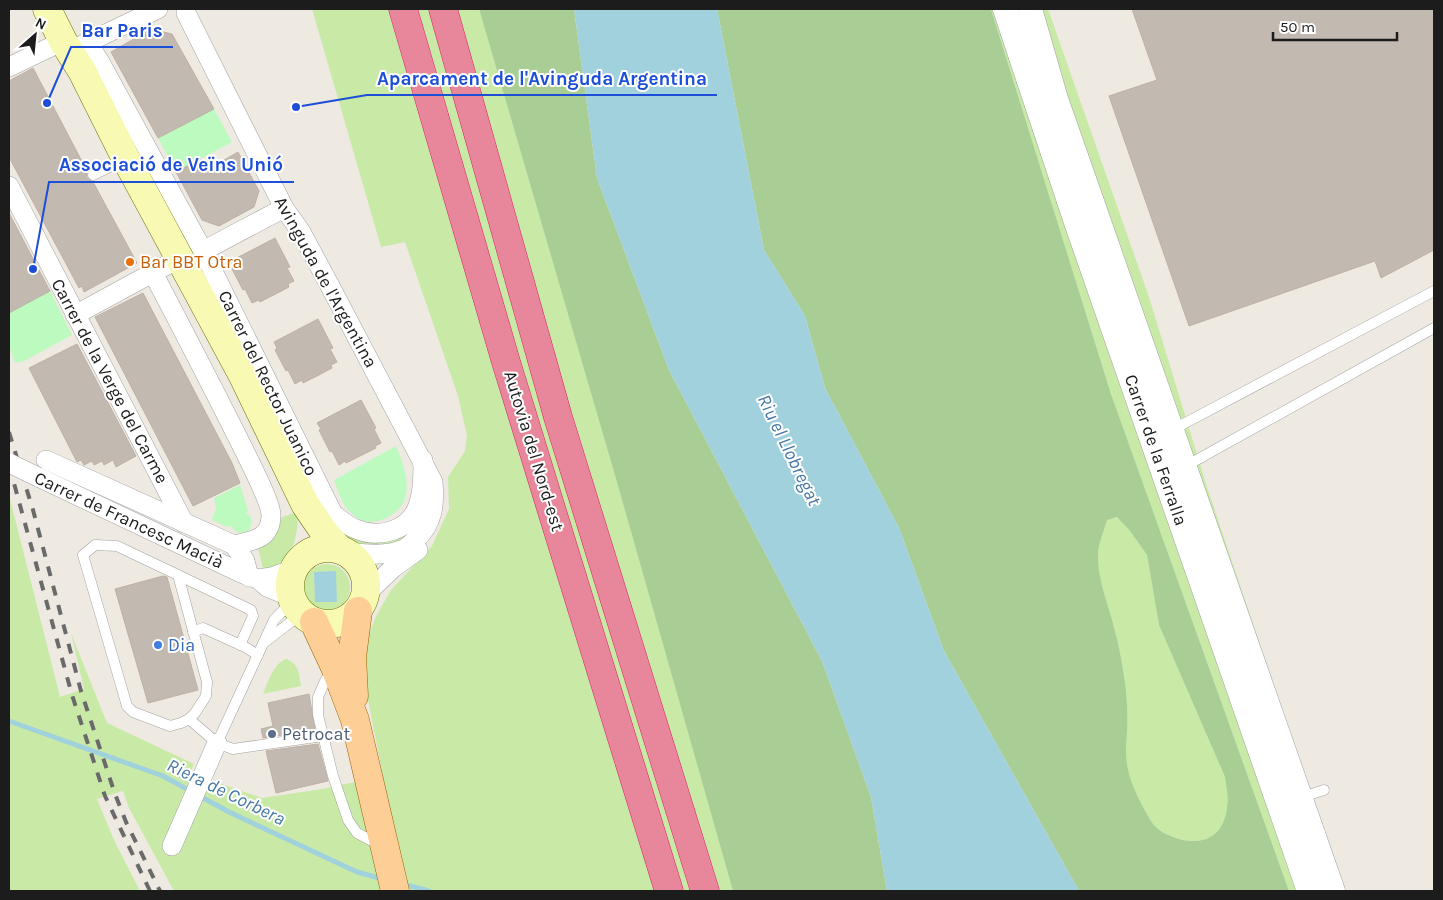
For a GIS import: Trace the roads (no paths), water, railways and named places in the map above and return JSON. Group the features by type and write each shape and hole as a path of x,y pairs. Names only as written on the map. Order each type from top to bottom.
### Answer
{"highway":[{"name":"Autovia del Nord-est","path":"403,9 506,362 669,891"},
{"name":"Autovia del Nord-est","path":"443,9 558,417 705,891"}],"main road":[{"name":"Carrer del Rector Juanico","path":"47,9 74,45 82,71 126,159 191,255 242,374 305,504 324,532 342,551"},
{"name":"Carrer del Rector Juanico","path":"297,566 305,527 305,504"},
{"path":"355,720 352,657 362,603 363,573 354,558 342,551 331,548 318,549 310,552 297,566 290,582 301,608 335,667 355,720 395,891"},
{"path":"301,608 322,624 333,624 344,620 362,603"}],"street":[{"path":"9,68 74,45 158,9"},
{"name":"Carrer de la Ferralla","path":"1005,9 1076,222 1162,434"},
{"name":"Carrer de la Ferralla","path":"1030,9 1056,99 1162,434 1290,801 1333,891"},
{"name":"Avinguda de l'Argentina","path":"183,10 284,208 301,232 433,482 433,509 430,521 420,536 405,549 388,553 365,554 342,551"},
{"name":"Carrer del Rector Juanico","path":"74,45 105,71 191,255 333,514 346,525 357,530 387,533 399,527 410,520 418,507 424,467"},
{"name":"Carrer de la Verge del Carme","path":"9,186 184,523"},
{"path":"76,315 153,273 284,208"},
{"path":"153,273 257,477 272,514 269,526 262,537 253,542 234,545"},
{"name":"Carrer de Francesc Macià","path":"46,460 234,545 254,578"},
{"name":"Carrer de Francesc Macià","path":"9,463 254,578 301,608"},
{"name":"Avinguda de l'Argentina","path":"362,603 394,568 418,550 438,525 444,496 442,483 435,468 424,467"},
{"path":"254,578 272,577 297,566"},
{"path":"172,846 217,744"},
{"name":"Carrer de la Ferralla","path":"1290,801 1309,891"}],"lane":[{"path":"93,175 126,159"},
{"path":"1162,434 1434,291"},
{"path":"1175,471 1434,328"},
{"path":"178,575 207,682 206,696 196,713 189,719 170,726 133,712 127,706 83,555 95,545 118,546 251,610 253,616 240,646"},
{"path":"217,744 274,620 301,608"},
{"path":"264,642 292,621 301,608"},
{"path":"193,632 203,628 258,655"},
{"path":"335,667 325,681 318,697 318,715 333,776 348,820 357,832 386,854"},
{"path":"189,719 217,744 232,750 323,736"},
{"path":"1290,801 1324,790"}],"water":[{"name":"Riu el Llobregat","path":"574,9 717,9 764,250 805,316 825,388 899,528 944,651 1079,891 887,891 871,797 822,661 669,370 597,178"},
{"path":"336,571 337,602 315,602 314,572"}],"waterway":[{"name":"Riera de Corbera","path":"9,721 163,776 229,812 357,872 383,879"},
{"name":"Riera de Corbera","path":"403,884 429,891"}],"railway":[{"path":"9,432 33,510 81,691 126,822 160,891"},
{"path":"9,465 72,695 105,796 150,891"}],"place":[{"name":"Bar Paris","path":"47,103"},
{"name":"Aparcament de l'Avinguda Argentina","path":"296,107"},
{"name":"Bar BBT Otra","path":"130,262"},
{"name":"Associació de Veïns Unió","path":"33,269"},
{"name":"Dia","path":"158,645"},
{"name":"Petrocat","path":"272,734"}]}
